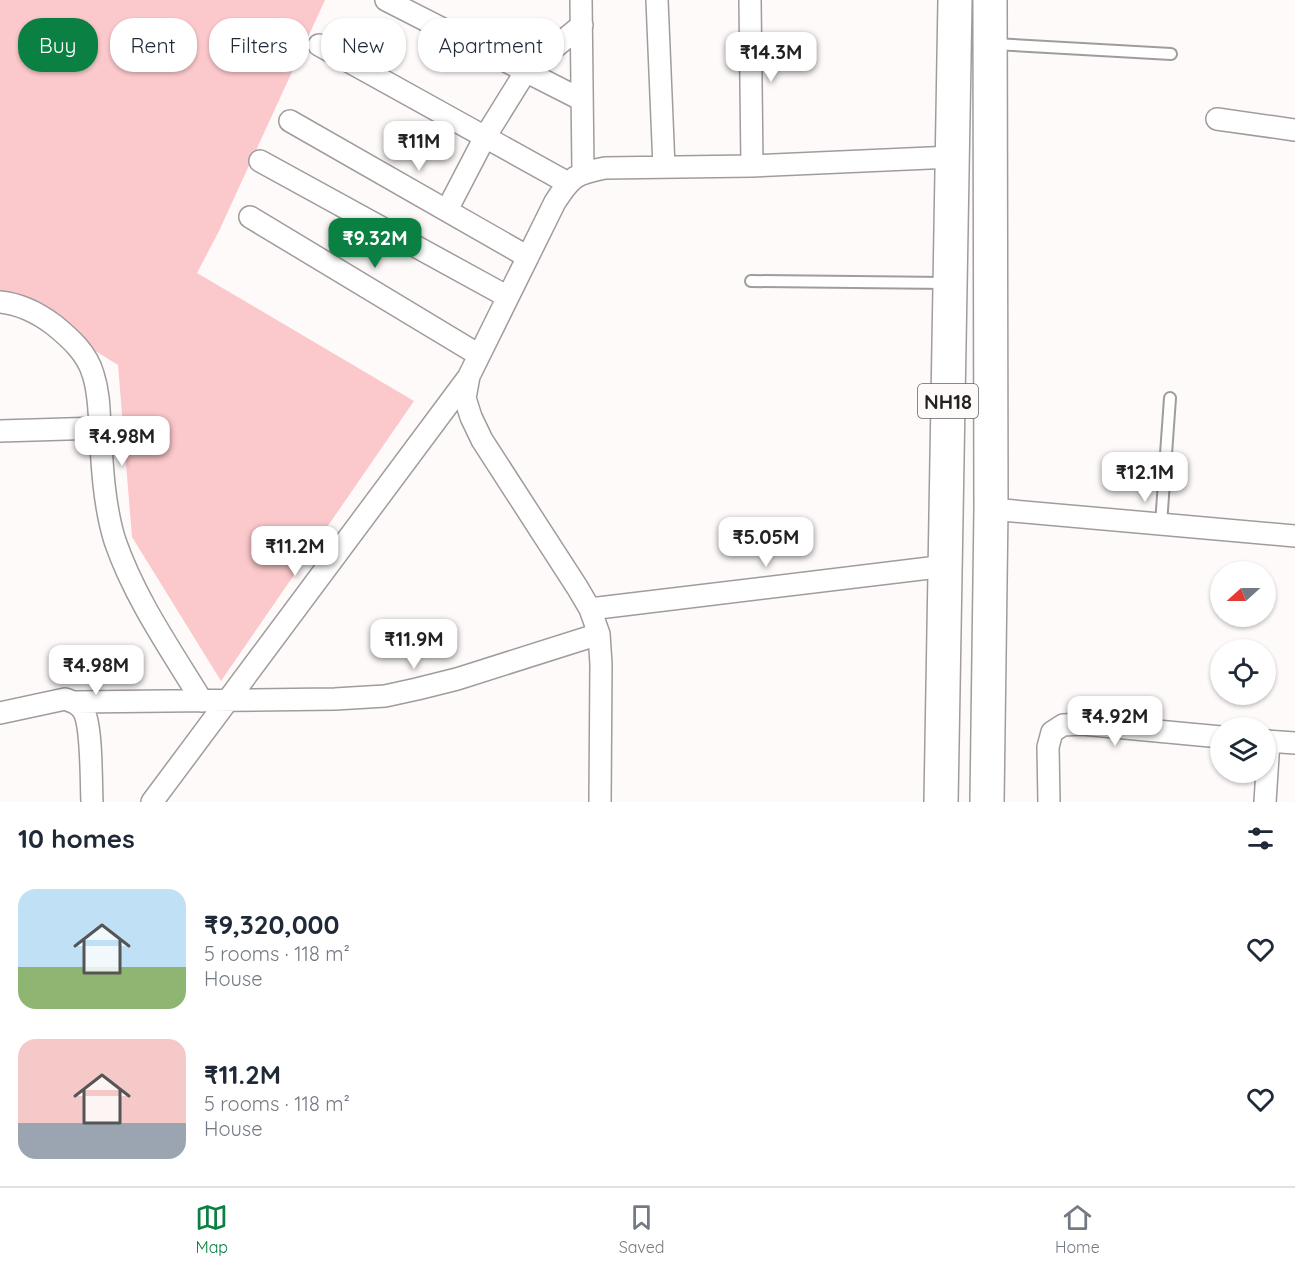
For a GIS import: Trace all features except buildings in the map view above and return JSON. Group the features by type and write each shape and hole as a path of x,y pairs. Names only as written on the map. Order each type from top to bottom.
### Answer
{"highway":[{"name":"NH18","path":"941,802 955,0"},
{"name":"NH18","path":"987,802 991,509 990,0"},
{"path":"944,660 989,661"}],"street":[{"path":"386,0 421,18"},
{"path":"152,802 469,376 555,202 575,177 582,100 581,0"},
{"path":"657,0 664,167"},
{"path":"750,0 752,166"},
{"path":"564,41 582,26"},
{"path":"319,45 485,137 575,177 605,168 752,166 952,157"},
{"path":"447,210 485,137 526,72 582,100"},
{"path":"1217,119 1295,130"},
{"path":"290,121 528,257"},
{"path":"260,161 508,297"},
{"path":"250,217 479,355"},
{"path":"0,302 24,307 44,318 82,351 93,373 98,398 104,486 115,539 135,588 202,701"},
{"path":"469,376 465,398 482,440 578,587 590,609 599,634 601,664 600,802"},
{"path":"0,431 100,428"},
{"path":"991,509 1295,536"},
{"path":"590,609 946,566"},
{"path":"0,713 65,699 76,702 227,701 385,696 457,679 599,634"},
{"path":"76,702 84,713 88,727 92,802"},
{"path":"1049,802 1048,747 1052,732 1063,725 1082,724 1210,736"},
{"path":"1276,742 1295,743"},
{"path":"1265,802 1266,783"}],"lane":[{"path":"990,44 1171,54"},
{"path":"751,281 950,283"},
{"path":"1161,524 1170,398"}],"shaded area":[{"path":"0,0 325,0 309,35 309,18 209,18 209,72 292,72 219,231 197,273 414,401 221,681 132,537 118,365 24,307 0,303"}]}
